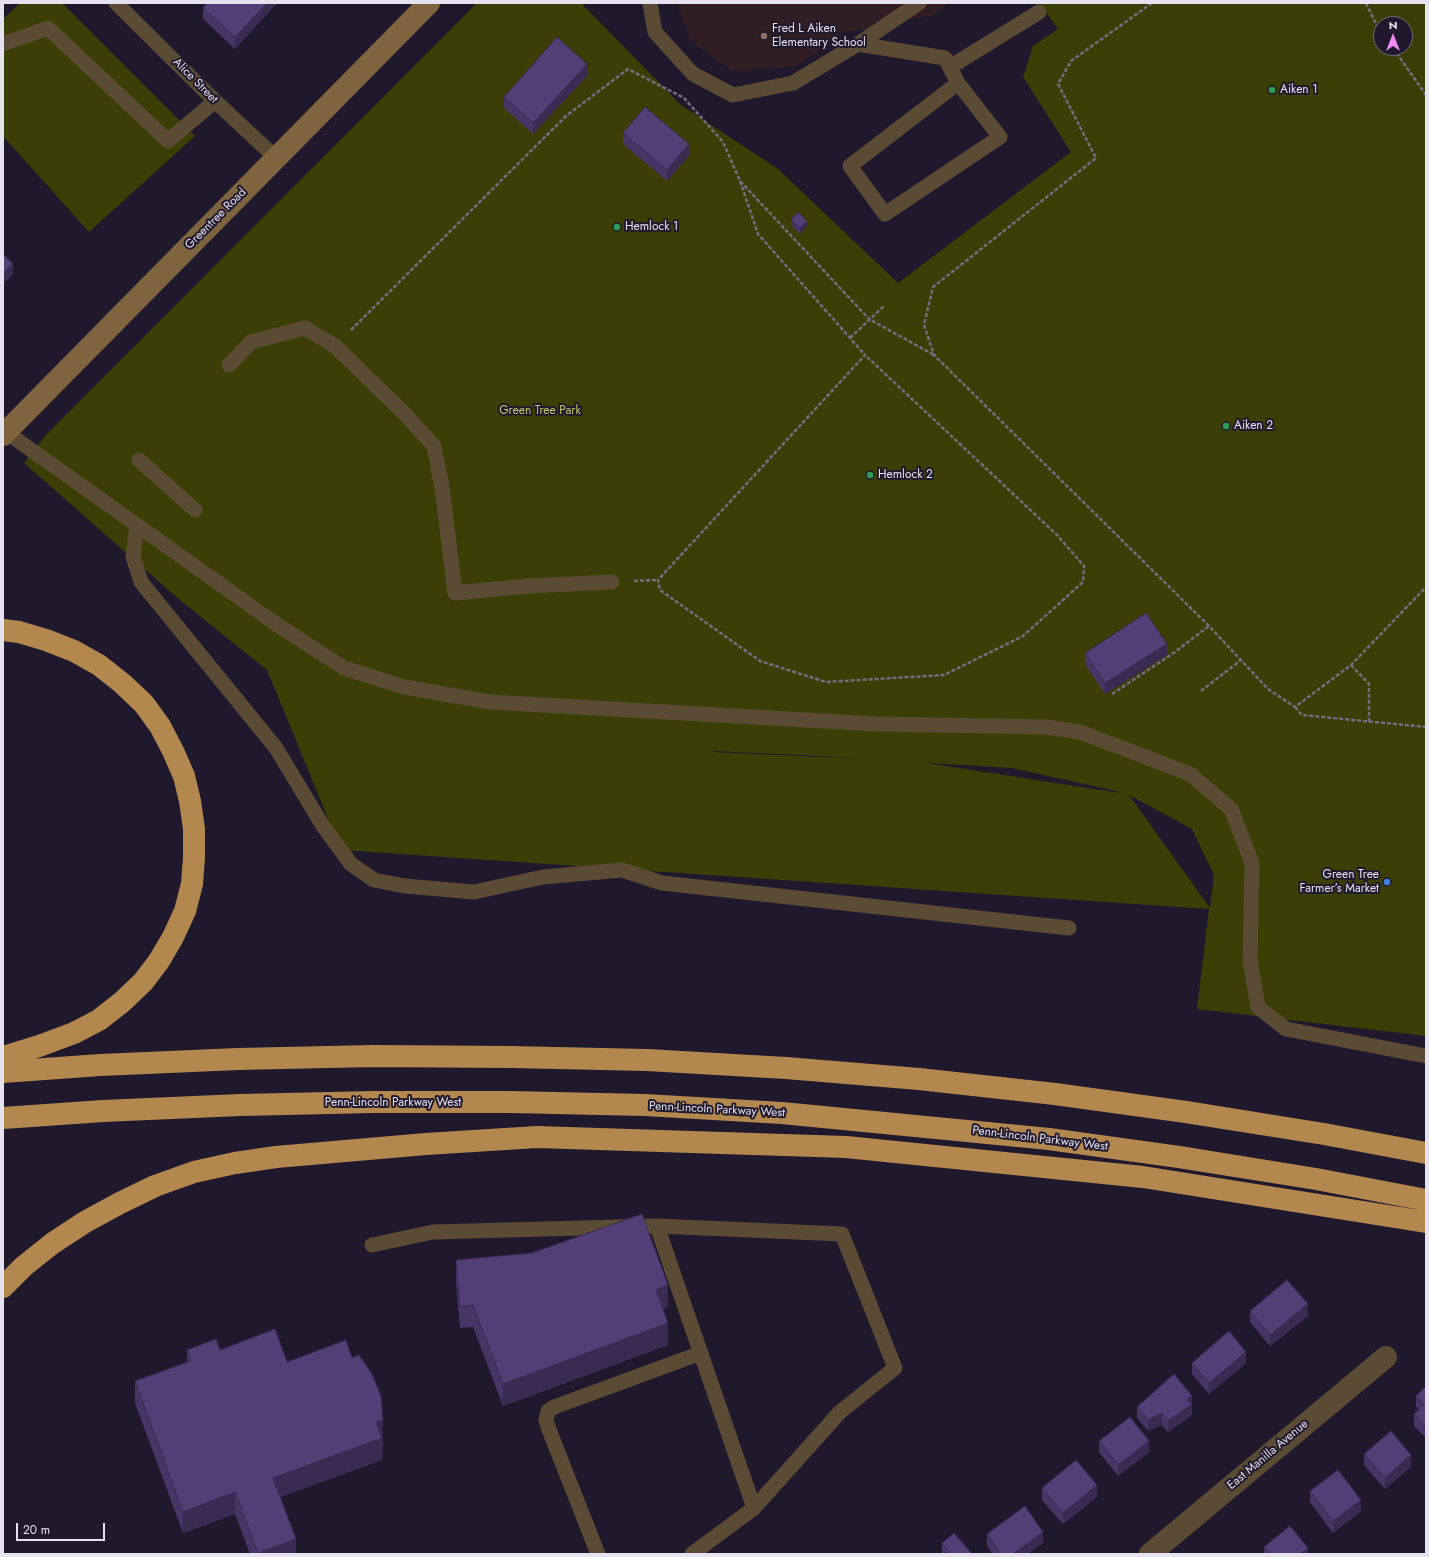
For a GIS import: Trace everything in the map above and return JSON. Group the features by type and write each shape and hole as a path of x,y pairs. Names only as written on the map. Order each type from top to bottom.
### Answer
{"highway":[{"path":"3,630 26,634 74,650 99,665 123,684 144,704 160,726 184,776 194,829 192,884 185,911 173,937 159,961 143,982 122,1002 98,1020 74,1033 3,1057"},
{"path":"3,1072 100,1065 238,1059 365,1056 503,1056 647,1060 801,1069 926,1080 1055,1094 1193,1113 1324,1134 1426,1153"},
{"name":"Penn-Lincoln Parkway West","path":"3,1118 103,1111 240,1105 374,1102 510,1102 652,1106 782,1113 1049,1139 1186,1158 1316,1179 1426,1200"},
{"path":"3,1287 24,1266 53,1243 85,1222 155,1186 194,1172 235,1163 276,1157 426,1144 537,1137 846,1147 1143,1177 1426,1222"}],"main road":[{"name":"Greentree Road","path":"4,434 429,3"}],"street":[{"name":"East Manilla Avenue","path":"1150,1554 1386,1356"}],"lane":[{"name":"Alice Street","path":"116,3 215,101 276,158"},
{"path":"650,3 655,32 693,74 733,95 793,83 858,44 919,3"},
{"path":"950,67 1039,12"},
{"path":"3,44 48,28 168,141 215,101"},
{"path":"858,44 945,58 958,83 1000,137 885,214 850,166 958,83"},
{"path":"229,365 251,342 305,328 335,346 400,409 434,446 442,487 455,593 528,586 612,582"},
{"path":"4,434 276,624 344,668 404,686 490,702 504,703 876,724 1046,727 1080,732 1190,774 1231,809 1252,863 1250,960 1258,1007 1286,1029 1426,1056"},
{"path":"139,460 195,510"},
{"path":"137,526 133,556 141,582 276,748 322,826 351,864 374,880 406,886 474,892 543,878 622,870 662,883 1069,928"},
{"path":"657,1226 754,1508"},
{"path":"372,1244 433,1232 657,1226 842,1234 895,1368 840,1412 754,1508 692,1554"},
{"path":"598,1554 548,1427 546,1419 548,1411 562,1404 701,1353"}],"path":[{"path":"934,356 924,325 933,287 1096,158 1058,84 1071,61 1152,3"},
{"path":"1366,3 1373,18"},
{"path":"1399,56 1426,95"},
{"path":"335,346 566,116 628,69 684,98 723,142 740,181 758,234 865,355 1057,535 1084,566 1083,582 1023,636 944,675 826,682 760,661 660,590 658,580 865,355"},
{"path":"740,181 869,319 934,356 1209,626 1268,689 1295,707 1302,715 1426,727"},
{"path":"850,338 884,306"},
{"path":"1295,707 1351,665 1426,587"},
{"path":"1112,694 1175,652 1209,626"},
{"path":"1202,692 1241,660"},
{"path":"1351,665 1369,684 1368,722"}],"shaded area":[{"name":"Fred L Aiken Elementary School","path":"677,3 949,3 933,15 846,32 796,66 732,71 690,40"}],"green space":[{"path":"20,3 62,3 195,136 89,232 3,136 3,19"},
{"name":"Green Tree Park","path":"477,3 581,3 681,105 778,169 898,283 1071,152 1023,77 1033,46 1058,29 1039,3 1426,3 1426,1036 1197,1009 1209,909 341,850 267,670 181,601 24,463 46,435","holes":["713,752 799,755 866,759","927,763 1012,768 1120,793","1129,795 1192,829 1214,875 1210,908"]}],"building":[{"path":"207,3 267,3 235,37 203,8"},
{"path":"557,37 587,64 533,123 504,97"},
{"path":"645,107 689,144 667,170 623,133"},
{"path":"798,212 807,221 800,228 791,220"},
{"path":"3,254 13,264 3,273"},
{"path":"1146,613 1167,644 1105,683 1085,653"},
{"path":"642,1214 668,1285 656,1290 668,1323 503,1384 473,1305 460,1307 456,1260 532,1253"},
{"path":"1287,1280 1308,1304 1270,1335 1250,1311"},
{"path":"275,1329 287,1362 346,1340 352,1358 359,1355 372,1374 381,1396 383,1420 376,1422 382,1438 273,1478 296,1539 258,1553 235,1492 183,1512 135,1381 191,1361 187,1350 216,1339 220,1350"},
{"path":"1229,1331 1246,1352 1209,1383 1192,1363"},
{"path":"1174,1374 1192,1396 1187,1400 1192,1404 1168,1421 1162,1413 1148,1420 1137,1407"},
{"path":"1426,1386 1426,1427 1414,1414 1424,1405 1416,1396"},
{"path":"1130,1417 1149,1441 1118,1465 1099,1441"},
{"path":"1391,1431 1411,1455 1385,1478 1364,1454"},
{"path":"1076,1460 1097,1485 1063,1513 1042,1488"},
{"path":"1338,1470 1361,1500 1333,1521 1310,1491"},
{"path":"1025,1506 1043,1532 1013,1554 1001,1554 987,1534"},
{"path":"1290,1526 1308,1548 1300,1554 1270,1554 1264,1547"},
{"path":"954,1533 972,1554 950,1554 942,1543"}],"place":[{"name":"Fred L Aiken Elementary School","path":"764,36"},
{"name":"Aiken 1","path":"1272,90"},
{"name":"Hemlock 1","path":"617,227"},
{"name":"Aiken 2","path":"1226,426"},
{"name":"Hemlock 2","path":"870,475"},
{"name":"Green Tree Farmer’s Market","path":"1387,882"}]}
